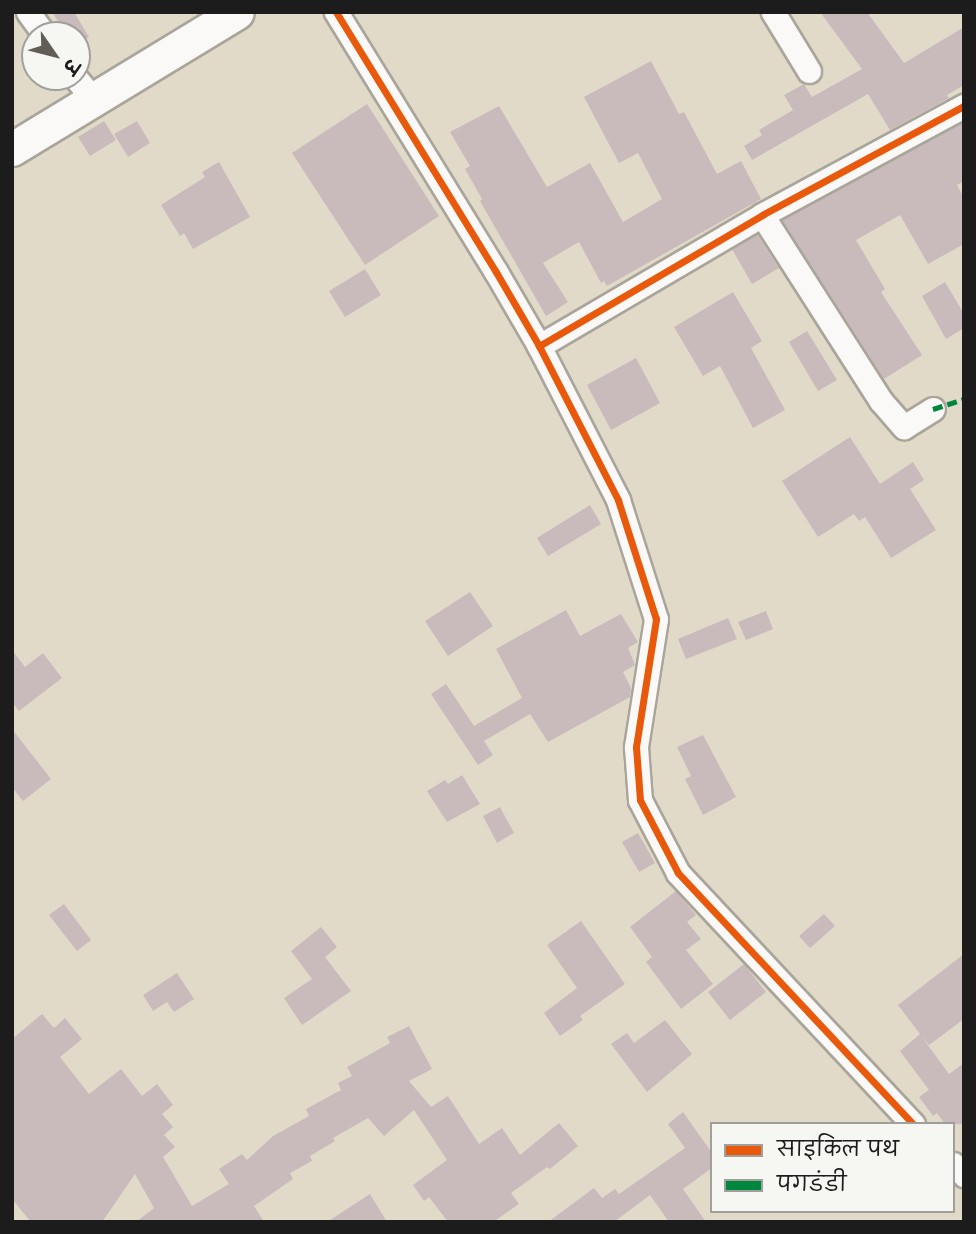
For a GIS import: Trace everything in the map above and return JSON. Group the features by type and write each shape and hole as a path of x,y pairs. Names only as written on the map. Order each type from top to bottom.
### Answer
{"highway":[{"path":"91,75 204,12"},
{"path":"12,149 237,12"},
{"path":"12,130 66,91"}],"street":[{"path":"336,12 539,346 618,500 656,619 636,747 640,800 678,873 911,1122"},
{"path":"773,12 809,71"},
{"path":"539,346 762,215 964,106"},
{"path":"762,215 881,401 904,427 933,410"}],"building":[{"path":"52,12 74,12 79,21 58,21"},
{"path":"820,12 867,12 904,63 964,27 964,85 947,95 949,98 890,130 868,94 752,160 744,146 762,135 759,130 793,110 784,95 804,84 812,97 862,69"},
{"path":"651,61 679,114 684,112 717,174 741,161 761,199 607,286 604,281 601,283 579,242 543,263 568,302 546,316 480,201 482,199 465,169 470,166 450,132 499,106 547,187 590,163 623,222 662,199 638,153 619,163 584,97"},
{"path":"367,104 439,216 365,265 292,153"},
{"path":"104,121 116,140 90,156 78,137"},
{"path":"137,121 150,143 128,157 114,134"},
{"path":"963,122 964,181 957,185 964,198 964,244 928,264 900,215 856,240 885,289 881,292 922,355 884,379 782,220"},
{"path":"219,162 250,217 193,249 184,233 180,236 161,205 205,177 202,172"},
{"path":"757,234 779,268 752,284 732,249"},
{"path":"365,269 381,295 345,317 329,291"},
{"path":"945,282 964,314 964,328 946,339 922,296"},
{"path":"733,292 762,341 751,348 785,410 753,428 720,366 703,376 674,327"},
{"path":"807,331 837,380 818,391 789,342"},
{"path":"636,358 660,403 611,430 587,385"},
{"path":"850,437 880,484 913,462 924,480 910,489 936,530 891,558 865,517 859,521 854,514 818,537 782,481"},
{"path":"590,505 601,524 548,556 537,538"},
{"path":"470,592 493,626 448,656 425,621"},
{"path":"566,610 580,636 621,614 638,642 628,648 635,665 623,672 631,688 630,697 548,742 530,714 484,741 493,755 478,765 431,694 446,684 474,726 522,698 496,649"},
{"path":"766,611 773,629 746,640 738,622"},
{"path":"728,618 737,639 686,659 678,639"},
{"path":"12,650 25,667 43,653 62,678 19,711 12,702"},
{"path":"12,729 51,779 23,801 12,787"},
{"path":"703,735 736,797 703,815 685,779 691,776 677,747"},
{"path":"462,775 480,804 447,822 427,791 445,780 448,784"},
{"path":"500,807 514,833 497,843 483,816"},
{"path":"638,833 655,863 639,872 622,842"},
{"path":"676,891 696,915 687,922 701,939 686,950 713,984 681,1009 646,962 652,957 630,927"},
{"path":"64,904 91,940 77,951 49,915"},
{"path":"824,914 835,926 810,948 799,936"},
{"path":"581,921 625,984 580,1016 583,1020 560,1036 544,1013 577,988 547,945"},
{"path":"321,927 337,947 325,957 351,991 302,1025 284,998 312,979 291,951"},
{"path":"964,954 964,1019 929,1045 922,1037 949,1074 964,1063 964,1124 944,1122 937,1113 933,1116 919,1097 929,1090 900,1051 920,1034 898,1005"},
{"path":"744,964 766,992 730,1020 708,992"},
{"path":"177,973 194,999 174,1012 167,1002 153,1011 143,995"},
{"path":"42,1014 54,1028 65,1018 82,1039 60,1057 89,1094 121,1069 142,1096 157,1084 173,1105 162,1114 173,1127 164,1135 175,1147 163,1157 192,1206 229,1184 219,1169 242,1154 247,1160 273,1136 309,1116 306,1109 341,1090 338,1083 352,1076 347,1067 390,1043 387,1037 409,1026 432,1069 409,1081 431,1107 448,1096 479,1144 502,1128 520,1155 559,1123 578,1146 550,1169 547,1167 511,1193 519,1204 493,1222 448,1222 429,1197 424,1201 413,1185 447,1160 414,1110 384,1136 368,1118 333,1138 335,1141 310,1156 312,1161 290,1173 293,1179 254,1206 264,1222 136,1222 154,1208 135,1174 102,1222 31,1222 12,1199 12,1039"},
{"path":"665,1020 692,1054 647,1092 611,1044 627,1033 634,1043"},
{"path":"683,1112 710,1150 710,1169 683,1189 706,1222 669,1222 650,1195 614,1222 548,1222 594,1188 602,1198 615,1189 619,1194 685,1148 668,1124"},
{"path":"370,1194 387,1222 327,1222"}],"marked path":[{"path":"933,409 964,399"}],"cycle path":[{"path":"336,12 539,346 618,500 656,619 636,747 640,800 678,873 911,1122"},
{"path":"539,346 762,215 964,106"}]}
